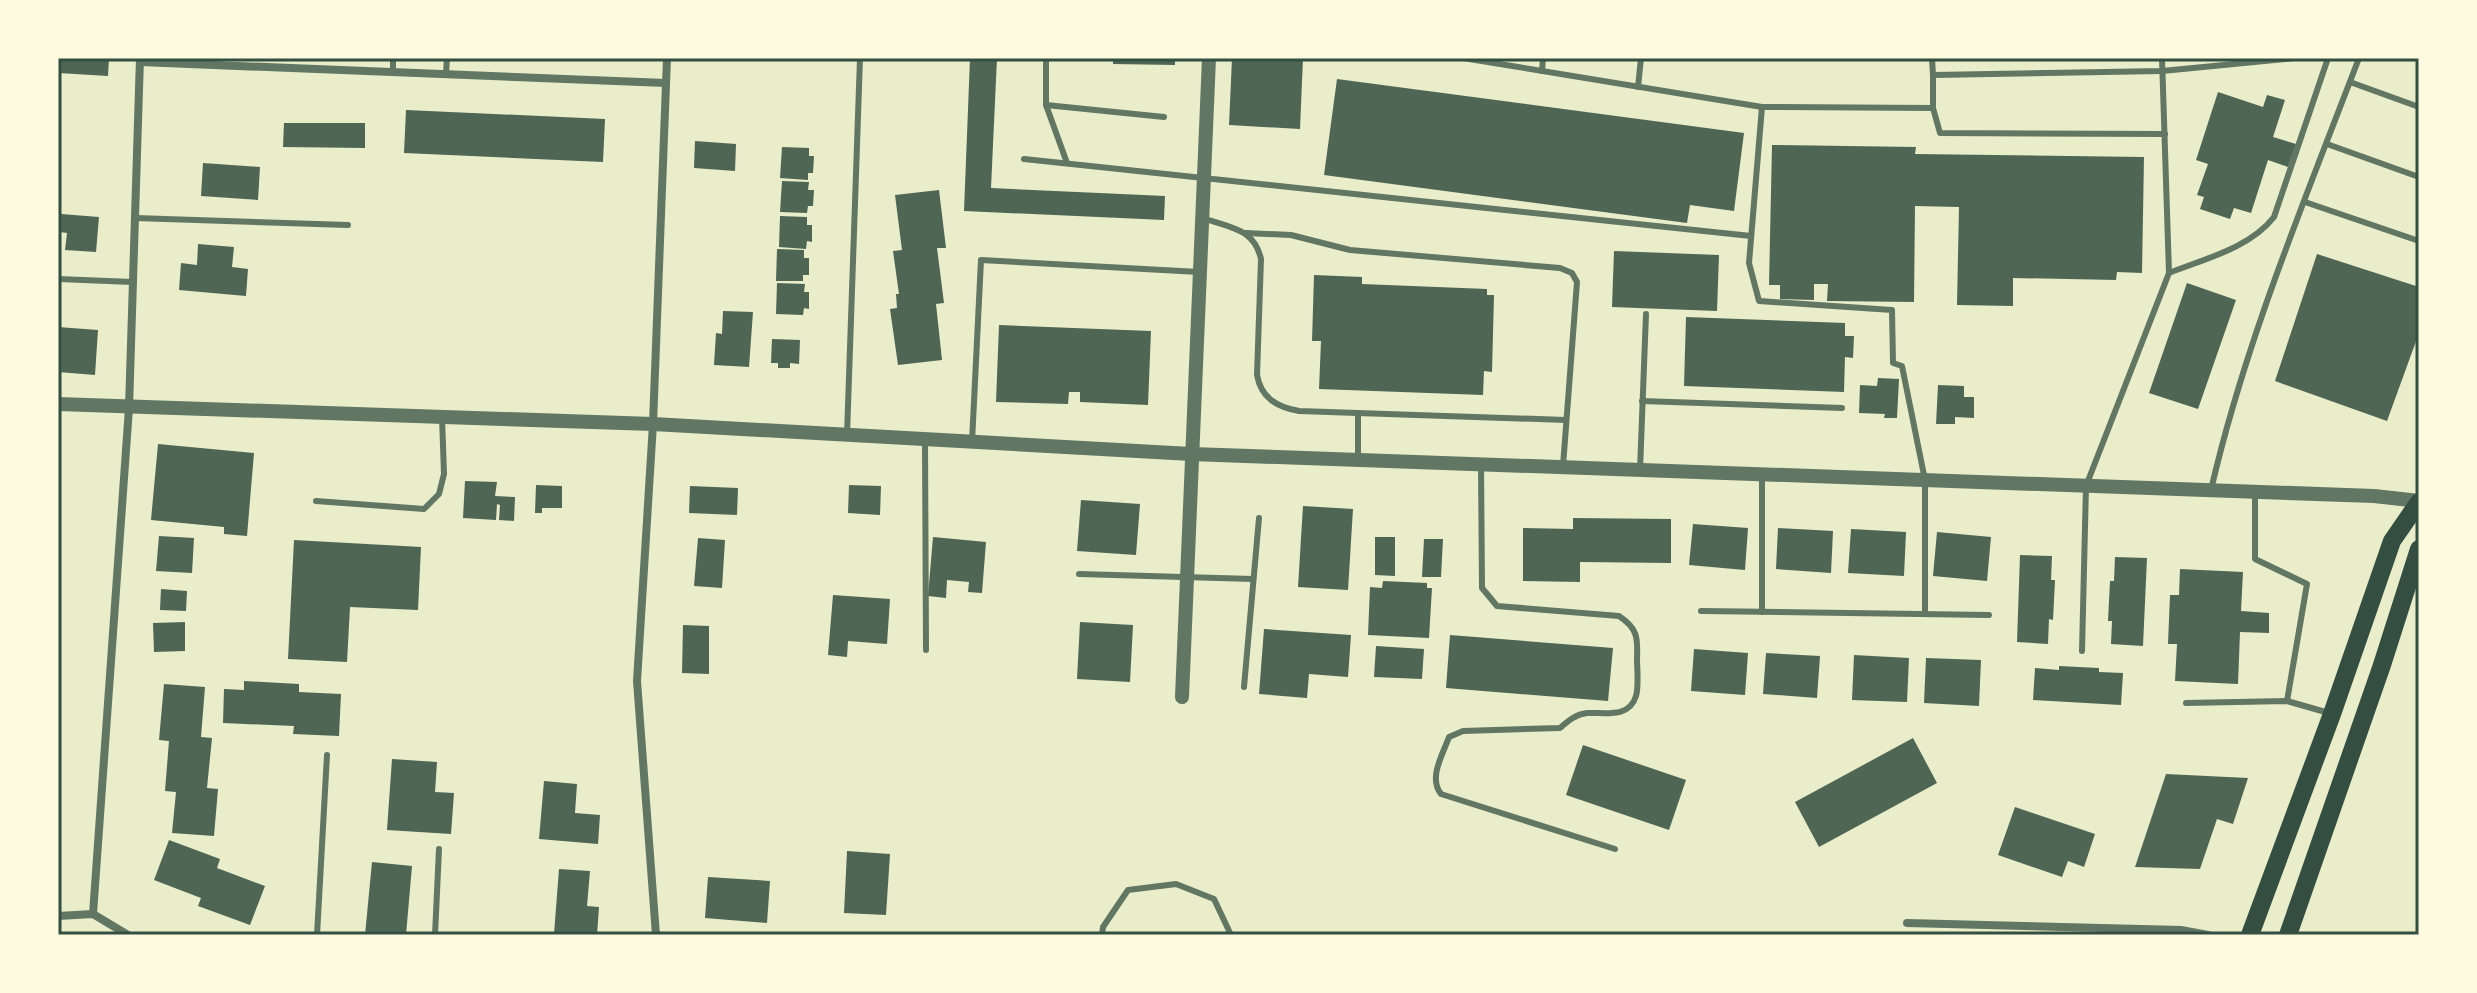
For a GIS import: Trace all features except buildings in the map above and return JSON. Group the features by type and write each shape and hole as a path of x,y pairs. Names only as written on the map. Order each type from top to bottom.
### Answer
{"main road":[{"path":"2250,935 2392,541 2419,502"},
{"path":"2288,935 2419,549"}],"street":[{"path":"656,935 637,681 653,424 667,58"},
{"path":"1182,697 1209,58"},
{"path":"93,914 129,408 140,60 666,83"},
{"path":"58,404 653,424 1191,454 2374,496 2419,502"},
{"path":"58,916 93,914 128,935"},
{"path":"1907,923 2181,930 2208,935"}],"lane":[{"path":"393,58 393,72"},
{"path":"446,74 447,58"},
{"path":"847,435 860,58"},
{"path":"1046,58 1046,105 1067,163"},
{"path":"1463,58 1762,107 1933,108"},
{"path":"1542,71 1543,58"},
{"path":"1638,87 1641,58"},
{"path":"1932,58 1933,108 1940,133 2165,134"},
{"path":"2082,651 2086,486 2169,273 2162,58"},
{"path":"1933,75 2162,71 2295,58"},
{"path":"2169,273 2249,240 2264,230 2274,217 2328,58"},
{"path":"2211,490 2231,409 2258,329 2359,58"},
{"path":"2350,82 2419,107"},
{"path":"1046,105 1164,117"},
{"path":"1762,107 1749,263 1759,301 1892,310 1893,363 1902,366 1925,480 1925,614"},
{"path":"2327,144 2419,177"},
{"path":"1024,159 1751,236"},
{"path":"2305,202 2419,241"},
{"path":"135,218 348,225"},
{"path":"1202,218 1246,233 1291,235 1350,250 1560,268 1572,273 1577,282 1563,468"},
{"path":"1246,233 1256,243 1261,259 1257,375 1263,392 1277,406 1358,413 1566,420"},
{"path":"972,442 981,260 1199,272"},
{"path":"58,279 133,282"},
{"path":"1640,470 1646,314"},
{"path":"1642,401 1842,408"},
{"path":"1358,413 1358,460"},
{"path":"316,501 424,509 439,494 444,474 442,417"},
{"path":"925,439 926,650"},
{"path":"1481,464 1482,588 1488,599 1497,606 1515,609 1619,616 1631,624 1638,636 1636,697 1627,708 1614,715 1585,713 1570,719 1560,728 1463,731 1449,737 1435,778 1436,788 1441,794 1615,849"},
{"path":"1762,474 1762,612"},
{"path":"2255,492 2255,559 2307,584 2287,701"},
{"path":"1244,687 1259,518"},
{"path":"1079,574 1253,579"},
{"path":"1701,611 1989,615"},
{"path":"2186,703 2287,701 2332,714"},
{"path":"317,935 327,755"},
{"path":"435,935 439,849"},
{"path":"1102,935 1103,927 1128,890 1176,884 1214,899 1231,935"}]}
